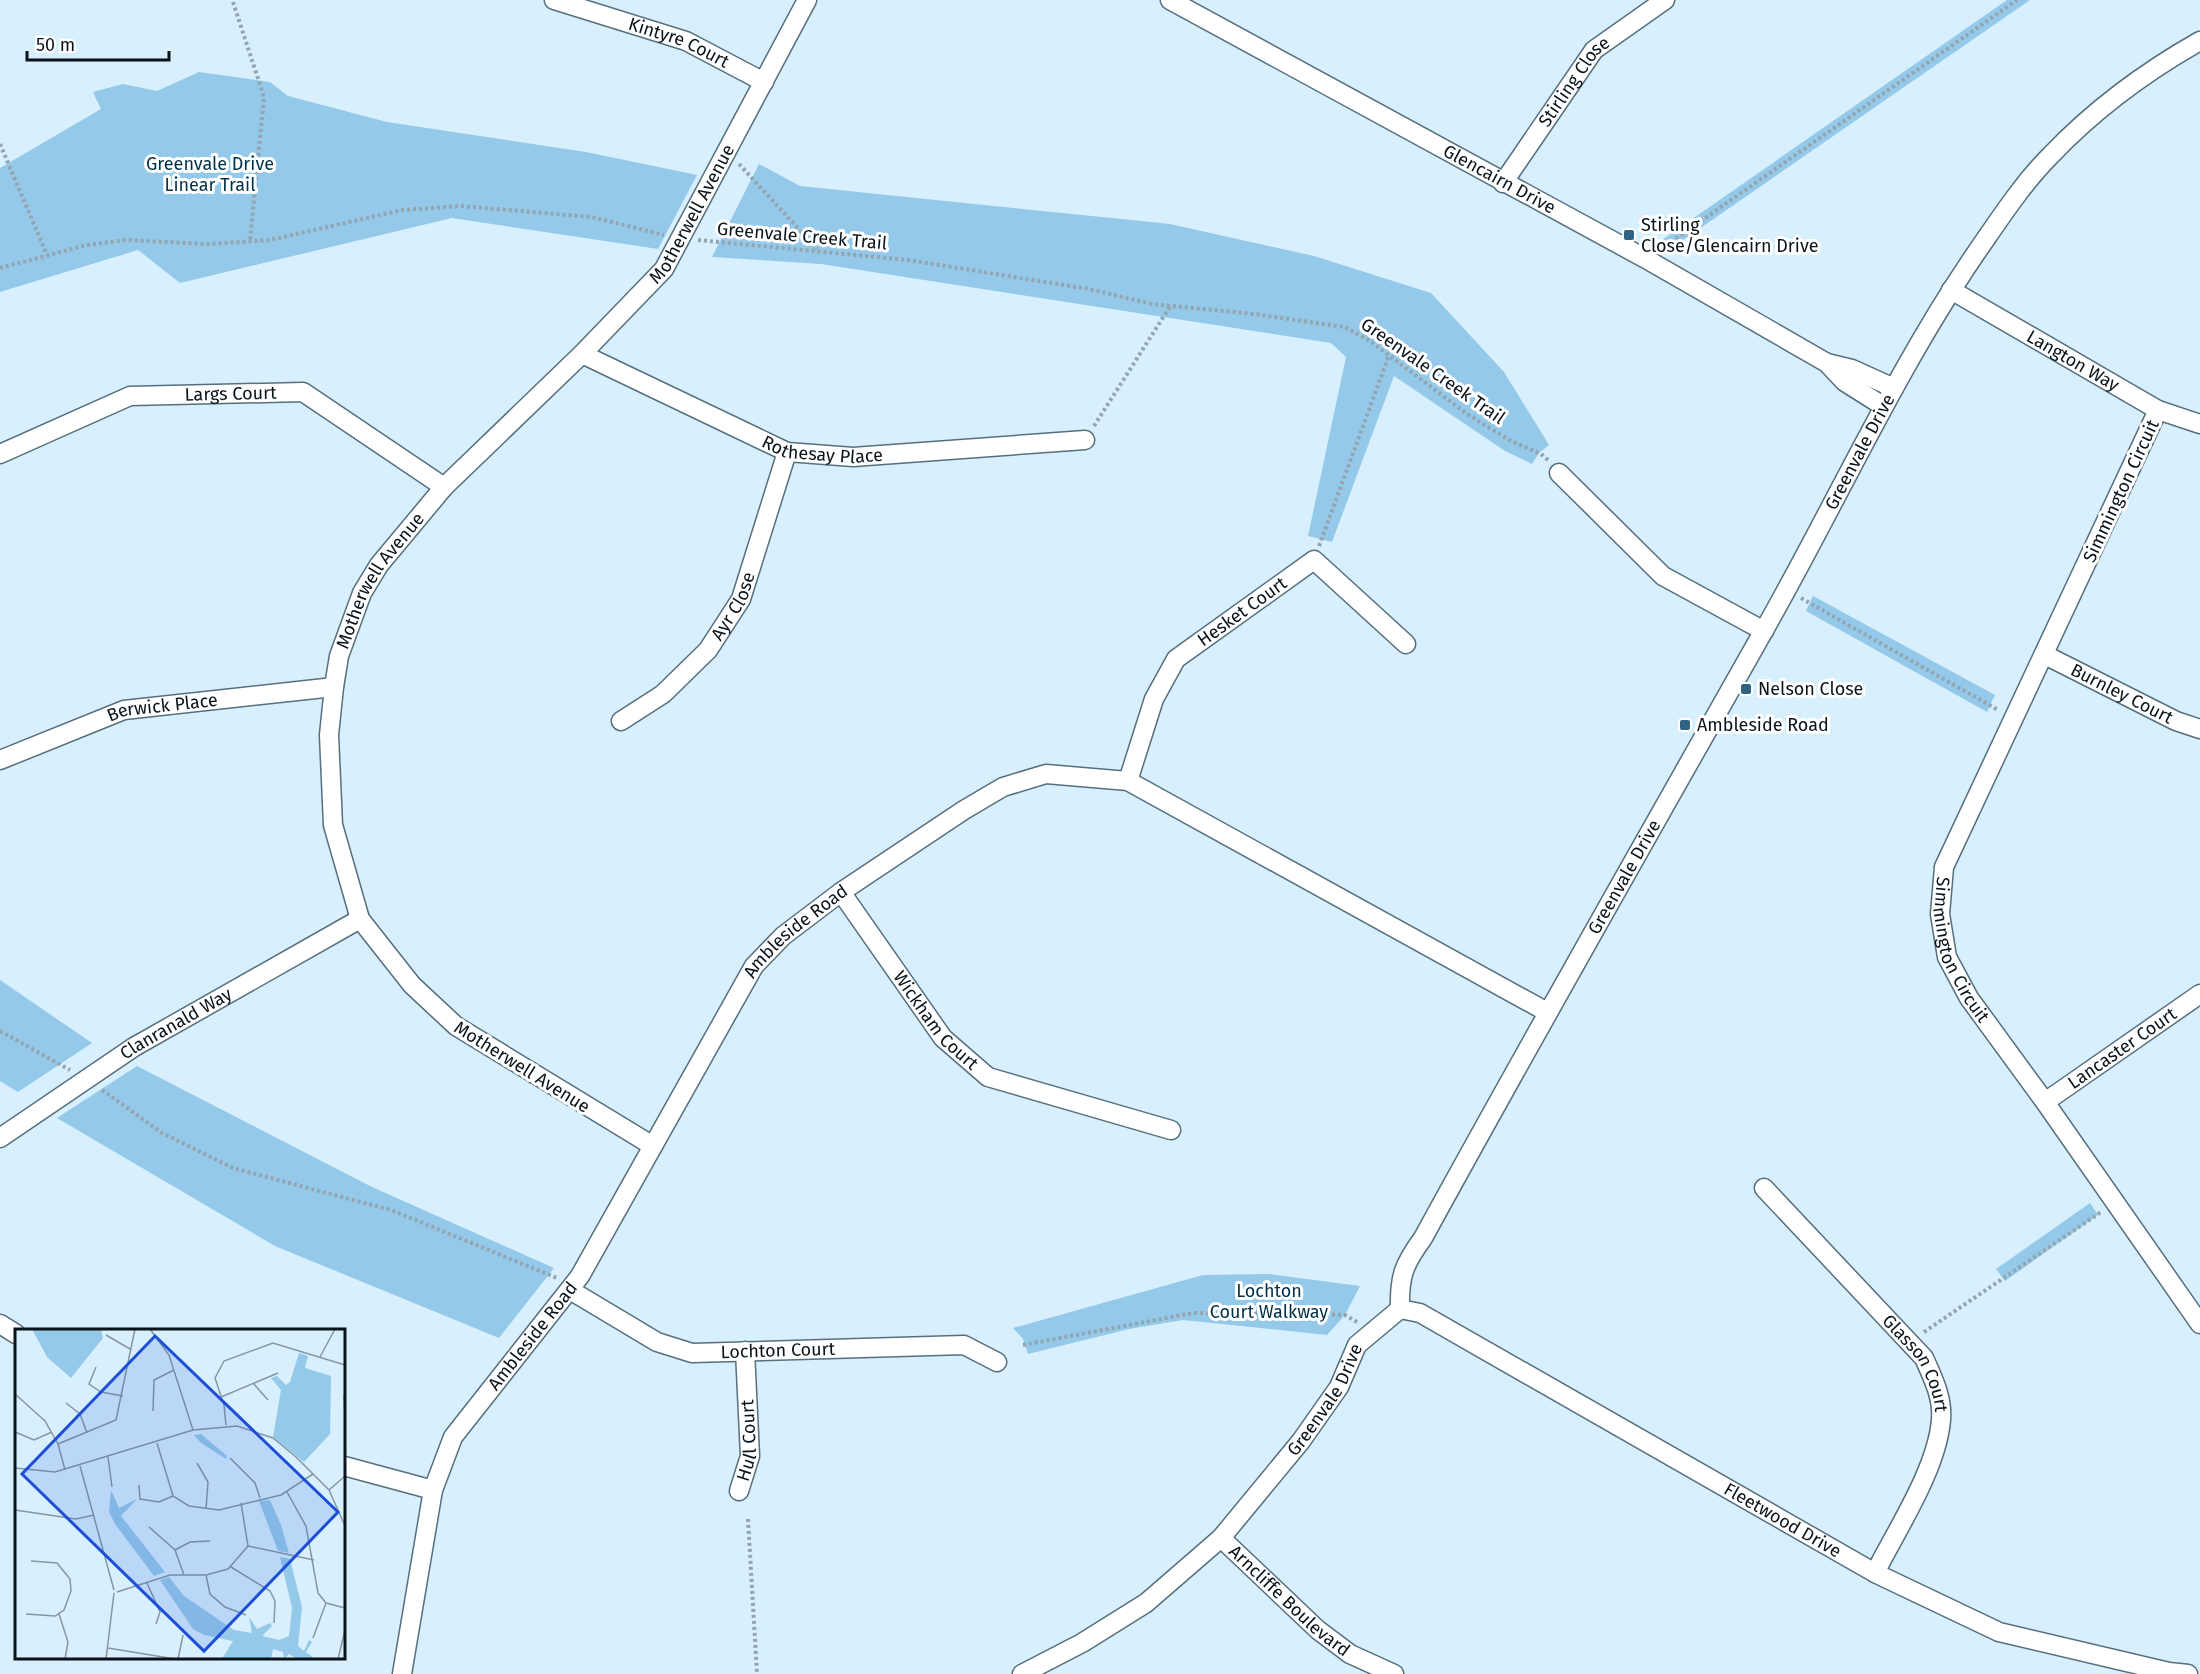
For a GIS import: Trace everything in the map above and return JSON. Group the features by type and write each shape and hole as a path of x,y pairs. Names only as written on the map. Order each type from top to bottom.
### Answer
{"street":[{"name":"Kintyre Court","path":"554,0 686,41 764,82"},
{"name":"Motherwell Avenue","path":"653,1146 456,1026 412,985 360,919 333,825 329,735 334,687 339,656 362,593 378,566 444,487 582,354 664,269 807,0"},
{"name":"Glencairn Drive","path":"1170,0 1646,259 1827,363 1852,369 1894,388"},
{"name":"Stirling Close","path":"1503,183 1594,50 1665,0"},
{"name":"Greenvale Drive","path":"1022,1674 1082,1642 1146,1603 1221,1538 1301,1441 1333,1396 1357,1345 1400,1309 1399,1285 1405,1263 1423,1238 1547,1012 1764,631 1883,406 1951,290 2002,215 2050,155 2115,98 2176,54 2200,41"},
{"name":"Langton Way","path":"1951,290 2158,410 2200,424"},
{"name":"Rothesay Place","path":"582,354 787,452 853,457 1085,440"},
{"name":"Glencairn Drive","path":"1827,363 1845,382 1883,406"},
{"name":"Largs Court","path":"0,453 130,396 303,392 444,487"},
{"name":"Simmington Circuit","path":"2158,410 1944,867 1940,914 1947,957 1969,998 2045,1102 2200,1324"},
{"name":"Ayr Close","path":"621,722 663,693 708,650 741,599 787,452"},
{"path":"1559,473 1663,576 1764,631"},
{"path":"1314,560 1406,644"},
{"name":"Hesket Court","path":"1128,781 1154,699 1176,659 1314,560"},
{"name":"Burnley Court","path":"2045,655 2176,721 2200,729"},
{"name":"Berwick Place","path":"0,760 124,710 334,687"},
{"name":"Ambleside Road","path":"402,1674 433,1490 453,1437 566,1285 653,1146 754,966 783,936 841,892 1003,787 1046,774 1128,781 1547,1012"},
{"name":"Wickham Court","path":"841,892 943,1038 988,1077 1171,1130"},
{"name":"Clanranald Way","path":"0,1138 134,1047 360,919"},
{"name":"Lancaster Court","path":"2045,1102 2200,994"},
{"name":"Glasson Court","path":"1764,1188 1924,1358 1938,1390 1941,1419 1935,1455 1875,1573"},
{"name":"Lochton Court","path":"566,1285 657,1342 692,1353 964,1346 997,1362"},
{"name":"Fleetwood Drive","path":"1400,1309 1420,1313 1875,1573 1999,1632 2169,1673 2188,1674"},
{"path":"0,1324 15,1333"},
{"name":"Hull Court","path":"739,1491 750,1456 745,1351"},
{"path":"345,1466 433,1490"},
{"name":"Arncliffe Boulevard","path":"1221,1538 1318,1630 1350,1654 1394,1674"}],"path":[{"path":"1646,259 2017,0"},
{"path":"233,2 264,96 250,241"},
{"path":"0,144 47,255"},
{"path":"726,152 817,249"},
{"name":"Greenvale Creek Trail","path":"0,268 87,245 125,240 208,244 270,240 402,210 462,206 557,212 592,217 681,240 817,249 908,260 1171,305 1345,327 1389,355 1467,414 1511,441 1541,454 1559,473"},
{"path":"1085,440 1171,305"},
{"path":"1314,560 1389,355"},
{"path":"1786,590 2014,719"},
{"path":"0,1031 87,1079 162,1133 233,1168 391,1210 566,1285"},
{"path":"1905,1339 1930,1330 2099,1214 2112,1201"},
{"path":"1023,1345 1193,1313 1345,1315 1358,1323"},
{"path":"748,1519 757,1674"}],"green space":[{"path":"2007,0 2030,0 1673,247 1662,240"},
{"name":"Greenvale Drive Linear Trail","path":"199,72 270,82 288,96 387,122 586,152 697,175 658,249 452,218 180,283 138,250 0,292 0,168 101,109 93,92 123,84 157,91"},
{"path":"759,164 800,186 1170,224 1314,256 1431,293 1504,372 1549,445 1539,453 1532,464 1505,451 1394,376 1332,542 1308,536 1346,357 1331,343 821,264 712,257"},
{"path":"1813,596 1995,695 1987,712 1806,611"},
{"path":"0,980 92,1043 18,1092 0,1081"},
{"path":"137,1066 372,1187 554,1268 499,1338 275,1246 57,1118"},
{"path":"2090,1203 2098,1215 2005,1281 1996,1269"},
{"name":"Lochton Court Walkway","path":"1268,1274 1360,1286 1345,1315 1327,1335 1183,1320 1129,1329 1028,1354 1023,1339 1013,1328 1203,1275"}],"place":[{"name":"Stirling Close/Glencairn Drive","path":"1629,235"},
{"name":"Nelson Close","path":"1746,689"},
{"name":"Ambleside Road","path":"1685,725"}]}
